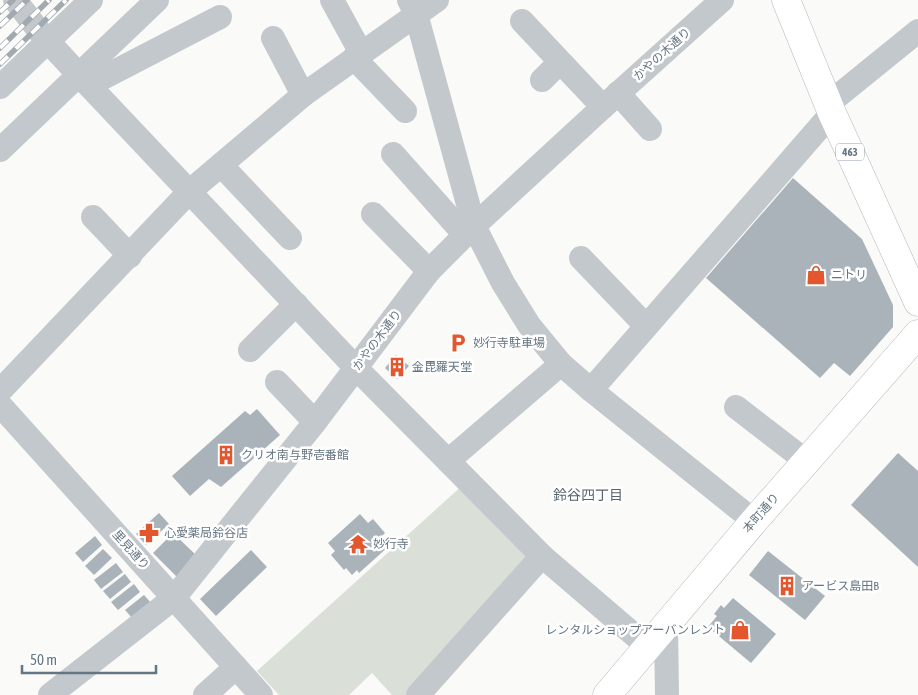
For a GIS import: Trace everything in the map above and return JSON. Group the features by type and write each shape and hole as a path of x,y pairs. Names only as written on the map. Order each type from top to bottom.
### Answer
{"main road":[{"name":"463","path":"786,0 830,108 918,302"},
{"name":"本町通り","path":"607,695 754,521 918,334"}],"street":[{"path":"16,0 48,41 84,80 356,368 542,556 647,646"},
{"path":"0,87 91,0"},
{"path":"0,150 84,80 157,0"},
{"path":"332,0 358,55 405,111"},
{"path":"0,391 190,191 303,95 358,55 412,7 437,0"},
{"name":"かやの木通り","path":"50,695 174,598 315,422 429,271 610,100 722,0"},
{"path":"412,7 470,231"},
{"path":"84,80 220,17"},
{"path":"522,20 560,62 650,129"},
{"path":"273,38 303,95"},
{"path":"590,390 830,108 914,42"},
{"path":"542,80 560,62"},
{"path":"393,154 470,231 529,325 562,364 590,390 754,521"},
{"path":"221,165 290,238"},
{"path":"372,214 429,271"},
{"path":"93,217 130,256"},
{"path":"581,258 646,326"},
{"path":"250,350 296,304"},
{"path":"448,461 562,364"},
{"path":"277,382 315,422"},
{"name":"里見通り","path":"0,405 260,695"},
{"path":"736,407 806,461"},
{"path":"418,695 542,556"},
{"path":"666,625 667,695"},
{"path":"205,695 236,667"}],"shaded area":[{"path":"464,484 535,553 410,695 392,695 372,673 349,695 279,695 257,671"}],"building":[{"path":"793,178 862,239 893,305 893,327 850,376 834,363 820,378 706,278"},
{"name":"金毘羅天堂","path":"396,355 409,366 397,379 385,368"},
{"name":"クリオ南与野壱番館","path":"257,409 280,435 221,487 209,479 190,496 172,476 245,411 250,415"},
{"path":"898,453 918,471 918,567 851,505"},
{"path":"159,513 169,524 146,545 136,534"},
{"name":"妙行寺","path":"360,514 368,523 373,519 385,533 381,537 389,546 359,573 357,570 352,575 346,568 344,570 331,555 335,551 328,543"},
{"path":"173,533 197,556 179,579 153,553"},
{"path":"95,536 102,545 83,562 75,553"},
{"path":"103,549 112,558 94,575 85,566"},
{"path":"251,550 267,567 216,616 200,599"},
{"name":"アービス島田B","path":"768,551 825,596 805,620 749,575"},
{"path":"116,563 123,572 101,589 94,580"},
{"path":"125,574 131,582 110,599 103,591"},
{"path":"134,584 140,592 118,610 111,602"},
{"path":"144,595 152,604 133,619 125,610"},
{"path":"733,598 776,634 751,663 708,627 717,616 714,614 721,605 724,608"}],"railway":[{"path":"0,12 13,0"},
{"path":"0,26 27,0"},
{"path":"0,48 49,0"},
{"path":"0,64 66,0"}],"place":[{"name":"ニトリ","path":"816,275"},
{"name":"妙行寺駐車場","path":"458,343"},
{"name":"金毘羅天堂","path":"397,367"},
{"name":"クリオ南与野壱番館","path":"226,455"},
{"name":"心愛薬局鈴谷店","path":"149,533"},
{"name":"妙行寺","path":"358,544"},
{"name":"アービス島田B","path":"787,586"},
{"name":"レンタルショップアーバンレント","path":"740,630"}],"district":[{"name":"鈴谷四丁目","path":"588,495"}]}
